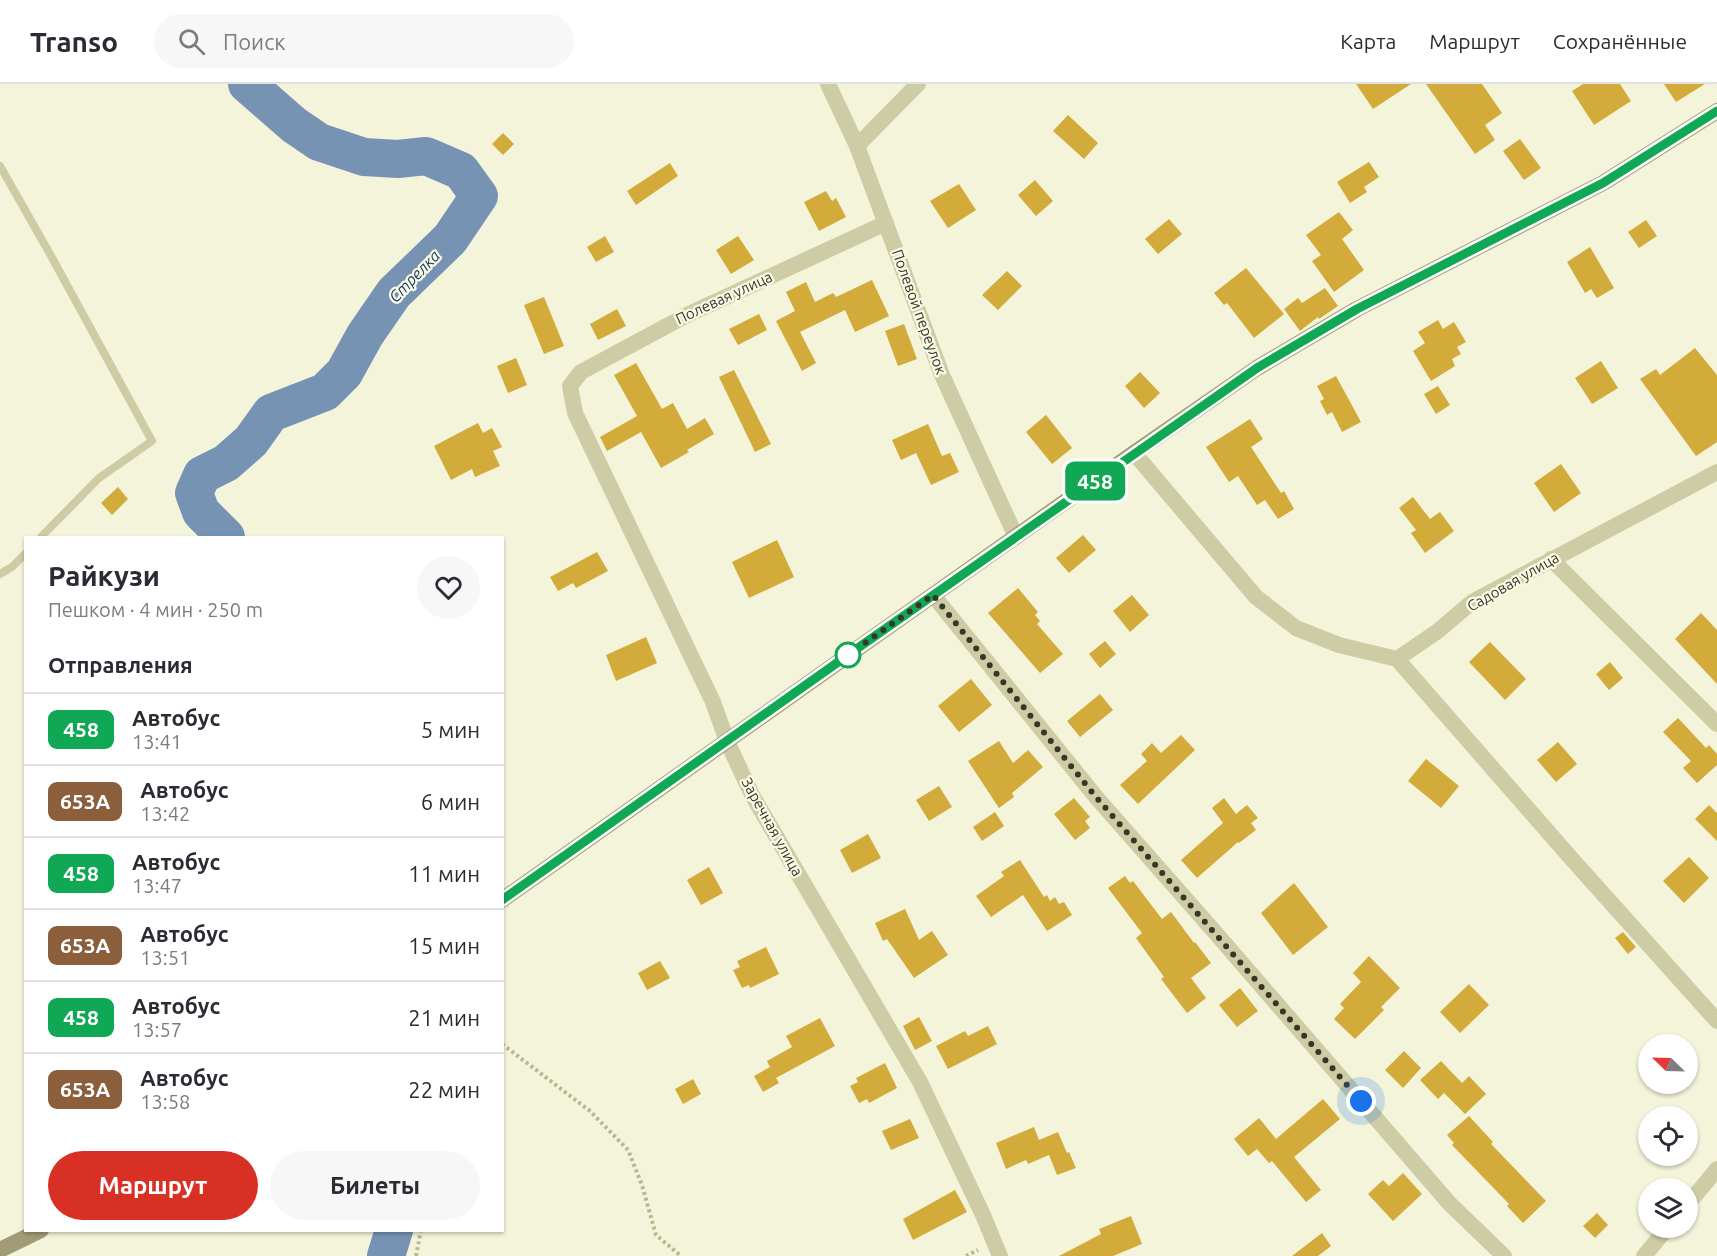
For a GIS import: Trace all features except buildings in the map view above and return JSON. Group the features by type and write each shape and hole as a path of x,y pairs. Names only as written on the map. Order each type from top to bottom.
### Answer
{"main road":[{"path":"504,899 1257,368 1357,309 1603,183 1717,111"},
{"path":"0,1250 37,1232"}],"street":[{"name":"Полевой переулок","path":"828,84 857,146 942,375 1016,537"},
{"path":"857,146 918,84"},
{"name":"Полевая улица","path":"570,386 581,372 689,314 886,223"},
{"name":"Заречная улица","path":"570,386 575,413 713,702 727,741 752,795 920,1082 1000,1256"},
{"path":"1134,453 1256,597 1296,628 1339,645 1397,659 1717,1021"},
{"name":"Садовая улица","path":"1397,659 1438,631 1472,602 1717,472"},
{"path":"1551,559 1717,724"},
{"path":"933,595 1096,797 1450,1204 1504,1256"},
{"path":"1698,1192 1717,1169"},
{"path":"1644,1256 1659,1238"}],"lane":[{"path":"0,166 153,441 99,478 42,536"},
{"path":"0,574 12,567 24,555"}],"path":[{"path":"504,1046 590,1111 628,1150 642,1185 656,1235 681,1256"},
{"path":"416,1256 421,1232"}],"waterway":[{"name":"Стрелка","path":"225,536 201,512 194,493 202,475 226,463 251,441 271,413 325,392 344,373 365,335 394,293 450,239 479,196 461,171 426,156 398,159 364,157 319,142 294,125 247,84"},
{"name":"Стрелка","path":"386,1256 393,1232"}],"bus line":[{"name":"458","path":"504,899 1257,368 1357,309 1603,183 1717,111"}],"route":[{"path":"848,655 933,595 1096,797 1361,1101"}]}
